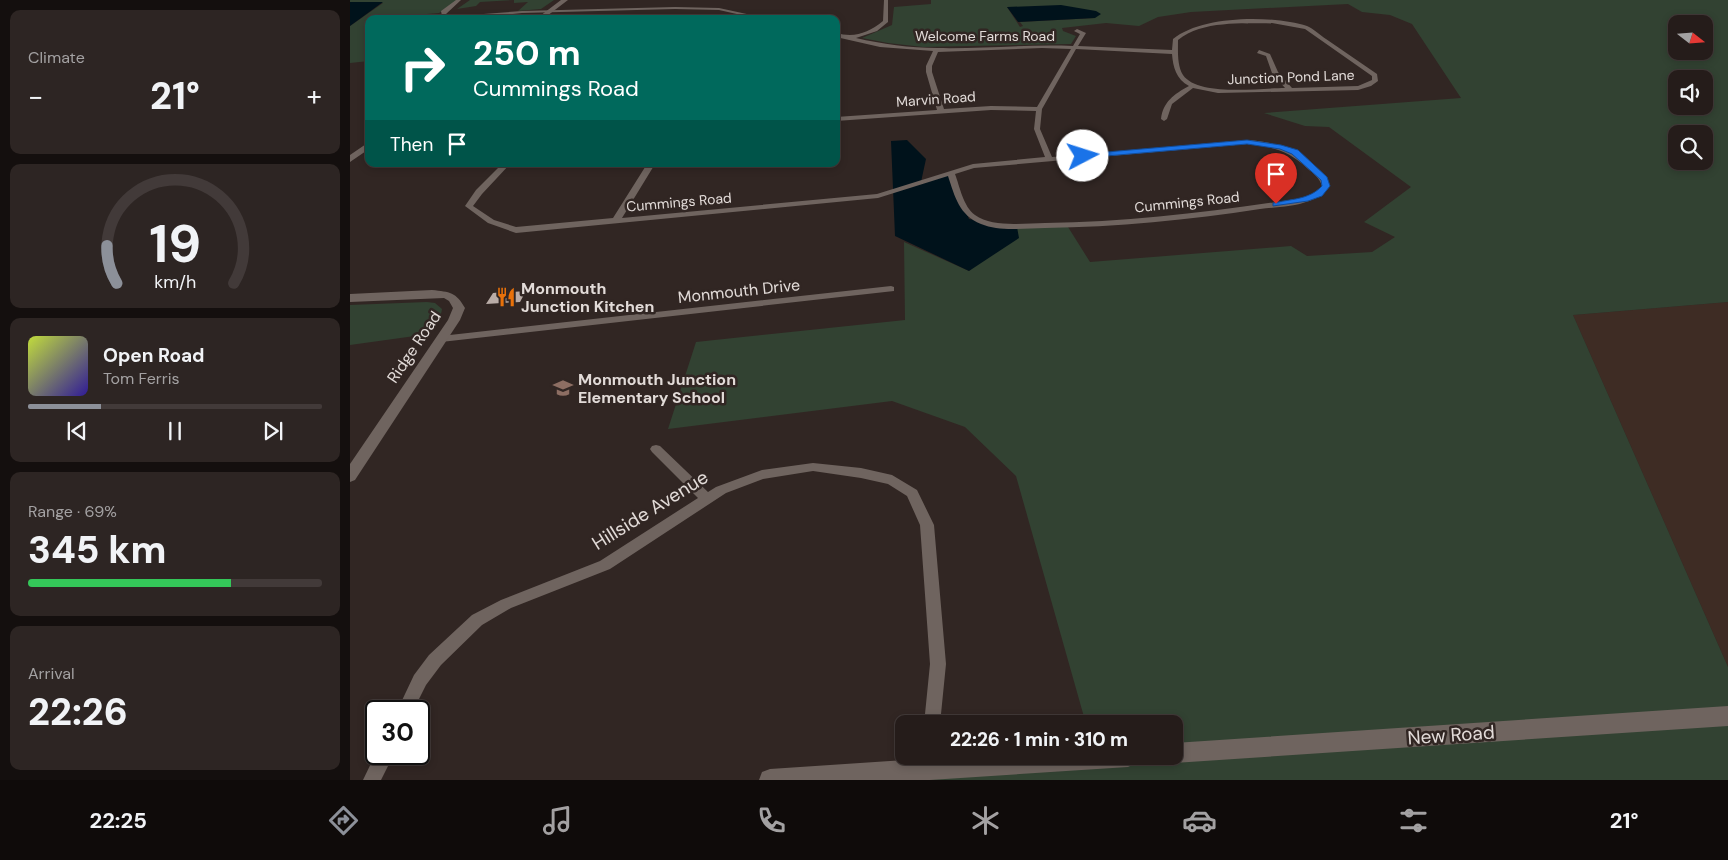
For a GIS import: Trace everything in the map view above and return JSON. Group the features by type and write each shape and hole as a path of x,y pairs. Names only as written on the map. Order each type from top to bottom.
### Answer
{"street":[{"path":"444,15 442,12 459,0"},
{"path":"544,15 565,0"},
{"path":"850,38 875,30 886,21 886,0"},
{"path":"615,9 620,5"},
{"path":"497,15 615,9 720,9 749,15"},
{"name":"Junction Pond Lane","path":"1175,52 1175,40 1178,36 1194,29 1236,24 1287,23 1307,28 1375,75 1375,81 1358,88 1225,92 1200,89 1193,86"},
{"path":"1050,158 1037,129 1039,109 1083,33 1077,31"},
{"name":"Welcome Farms Road","path":"840,36 880,45 936,50 1010,46 1075,48"},
{"path":"1075,48 1175,52 1177,71 1182,80 1193,86"},
{"path":"936,50 929,66 929,72 941,111"},
{"path":"1259,52 1268,55 1275,73 1290,89"},
{"path":"1164,119 1167,105 1176,96 1193,86"},
{"name":"Marvin Road","path":"840,119 991,108 1039,109"},
{"name":"Cummings Road","path":"503,167 479,192 469,206 479,216 501,227 516,230 878,196 973,166 1247,142 1263,143 1295,152 1324,179 1326,186 1319,194 1305,200 1167,219 1090,225 1004,226 985,223 972,217 964,209 951,174"},
{"path":"350,159 365,148"},
{"path":"615,222 648,167"},
{"name":"Monmouth Drive","path":"441,339 891,289"},
{"name":"Ridge Road","path":"350,298 432,294 449,297 456,301 459,308 454,320 350,476"},
{"path":"656,449 706,498"},
{"name":"Hillside Avenue","path":"410,700 420,680 435,660 477,620 506,604 605,564 721,490 762,474 813,466 892,480 912,493 927,525 928,535 938,664 933,715"},
{"name":"New Road","path":"1183,752 1728,716"},
{"path":"372,780 380,765"},
{"path":"770,780 909,765"}],"shaded area":[{"path":"1728,302 1728,667 1573,315"}],"green space":[{"path":"350,0 459,0 439,13 416,15 366,15 383,3 350,2"},
{"path":"470,0 514,0 480,2 476,6 457,9"},
{"path":"514,0 554,0 541,9 518,11 528,2 514,3"},
{"path":"931,0 1728,0 1728,302 1573,315 1728,667 1728,780 840,780 999,765 1183,765 1183,715 1083,715 1016,476 965,427 892,401 668,429 696,342 905,320 904,242 969,271 1017,227 1068,227 1090,262 1291,246 1307,256 1372,252 1395,237 1364,222 1411,187 1329,127 1305,126 1264,113 1461,98 1412,24 1390,15 1362,12 1348,4 1191,12 1158,17 1139,26 1106,23 1062,28 1063,31 1076,36 1071,44 923,47 862,38 892,25 894,7 931,4","holes":["1007,7 1095,18 1020,22 1023,26 1020,27"]},
{"path":"365,16 365,61 350,63 350,26"},
{"path":"435,303 442,309 440,319 422,335 350,345 350,305"}],"water":[{"path":"350,2 383,2 365,15 350,26"},
{"path":"1061,5 1096,11 1101,14 1095,18 1018,22 1007,7"},
{"path":"907,140 926,159 921,182 951,173 969,219 1017,227 1019,238 969,271 895,236 891,141"}],"building":[{"name":"Monmouth Junction Kitchen","path":"526,291 520,302 486,304 493,293"}],"place":[{"name":"Monmouth Junction Kitchen","path":"506,297"},
{"name":"Monmouth Junction Elementary School","path":"563,388"}],"route":[{"path":"1083,156 1247,142 1281,147 1295,152 1324,179 1326,186 1319,194 1305,200 1276,204"}]}
